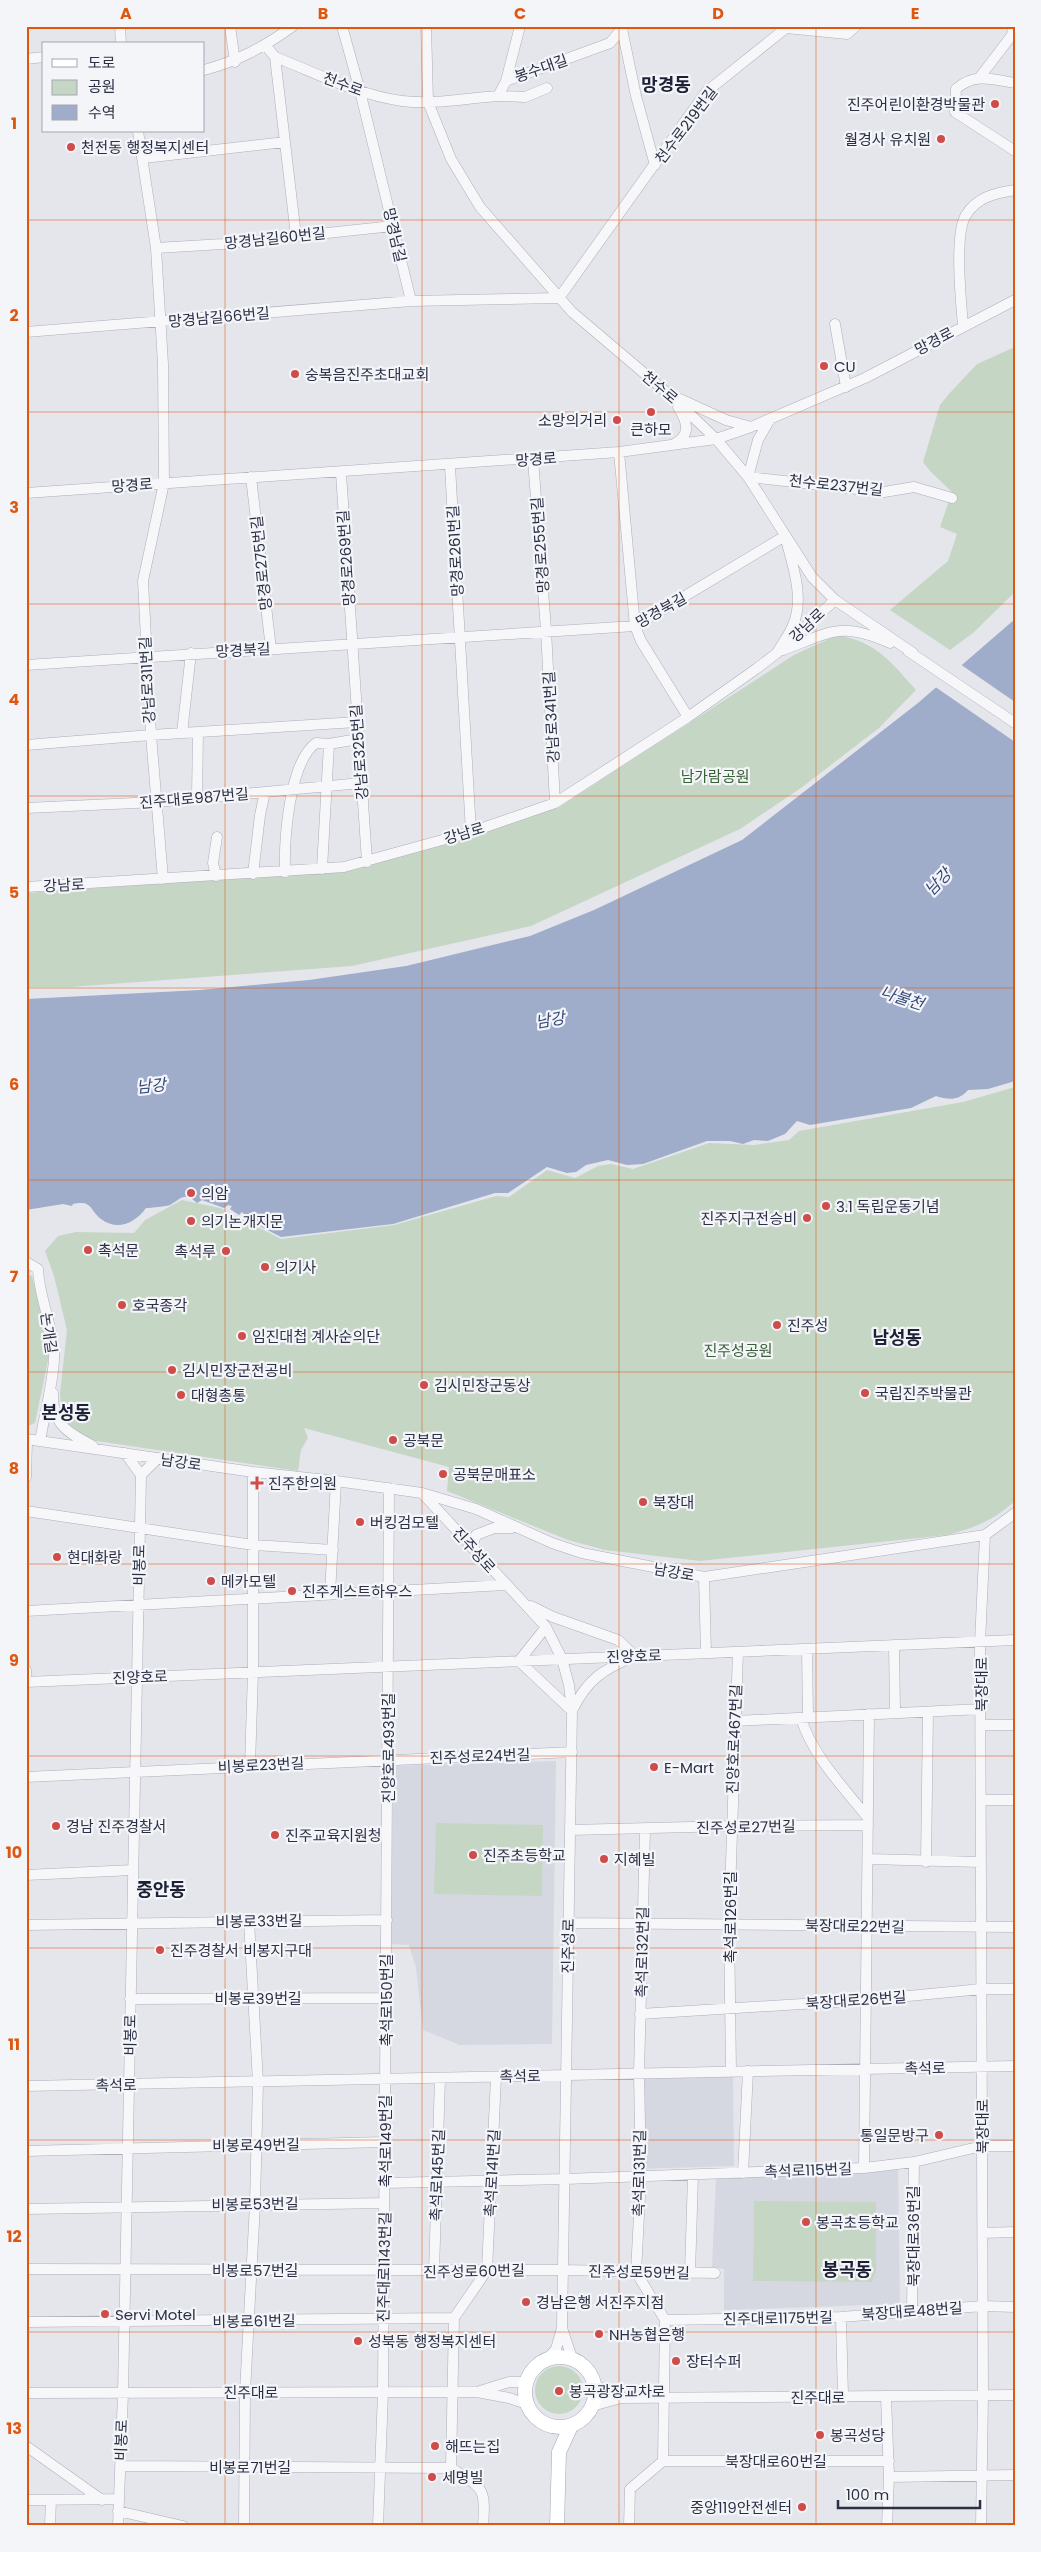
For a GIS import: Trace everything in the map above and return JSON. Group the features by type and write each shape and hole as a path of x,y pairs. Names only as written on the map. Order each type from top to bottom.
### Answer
{"main road":[{"path":"559,2452 571,2426 587,2414 592,2406 595,2385 587,2369 572,2358 560,2356 548,2358 534,2368 525,2382 527,2404 535,2417 550,2426 571,2426"},
{"path":"550,2426 559,2452 557,2526"}],"street":[{"path":"120,26 121,42"},
{"path":"230,26 235,62"},
{"path":"205,70 235,62 266,46 293,26"},
{"name":"망경남길","path":"342,26 360,91 411,301"},
{"name":"천수로","path":"426,26 428,102 451,159 467,188 498,229 559,298 599,336 671,396 716,439 748,477 812,577 835,600 913,653"},
{"path":"506,81 520,26"},
{"name":"천수로219번길","path":"559,298 706,92 771,38 786,28 847,34 856,26"},
{"path":"980,77 1012,34 1014,26"},
{"path":"623,28 636,96 655,165"},
{"name":"봉수대길","path":"428,102 498,96 506,81 610,43 623,28"},
{"name":"천수로","path":"266,46 275,57 360,91 402,101 428,102"},
{"path":"26,59 42,57"},
{"path":"275,57 296,236"},
{"path":"1015,83 980,77 964,82 956,89 955,112 1015,150"},
{"path":"498,96 525,97 547,88"},
{"name":"강남로311번길","path":"138,132 144,158 156,248 161,322 164,483 143,581 151,734 163,879"},
{"path":"144,158 285,142"},
{"path":"963,326 959,283 960,237 964,216 976,204 992,194 1015,190"},
{"name":"망경남길60번길","path":"156,248 393,226"},
{"path":"411,301 559,298"},
{"name":"망경로","path":"26,493 251,477 450,466 619,452 716,439 846,387 1015,300"},
{"name":"망경남길66번길","path":"26,332 411,301"},
{"path":"835,324 846,387"},
{"path":"671,396 726,420 751,426"},
{"path":"669,446 684,437 687,425 671,396"},
{"path":"748,477 758,440 770,419"},
{"path":"619,452 635,626 641,641 688,717"},
{"name":"망경로255번길","path":"533,459 546,630"},
{"name":"망경로261번길","path":"450,466 460,636"},
{"name":"망경로269번길","path":"341,472 352,643"},
{"name":"망경로275번길","path":"251,477 271,649"},
{"name":"천수로237번길","path":"748,477 884,492 914,488 952,498"},
{"path":"777,652 794,624 797,595 797,580 785,536"},
{"name":"망경북길","path":"26,665 546,630 635,626 785,536"},
{"name":"강남로","path":"26,887 285,872 367,862 471,832 555,803 688,717 777,652 835,600"},
{"path":"777,652 844,629 865,632 913,653 1015,723"},
{"name":"강남로341번길","path":"546,630 555,803"},
{"path":"460,636 471,832"},
{"name":"강남로325번길","path":"352,643 367,862"},
{"path":"182,732 191,653"},
{"path":"26,745 151,734 357,722"},
{"path":"197,798 198,732"},
{"path":"285,872 284,850 292,789 312,746 316,743 328,744 358,739"},
{"path":"322,868 328,786 328,744"},
{"name":"진주대로987번길","path":"26,808 156,802 361,783"},
{"path":"253,874 254,855 265,792"},
{"path":"216,876 213,863 217,837"},
{"name":"논개길","path":"26,1262 38,1269 38,1280 51,1325 54,1352 40,1441"},
{"path":"52,1369 52,1405 62,1426 70,1435 101,1450"},
{"path":"26,1440 26,1477"},
{"name":"남강로","path":"26,1440 253,1472 422,1493 476,1509 516,1528 582,1553 704,1578 984,1535 1015,1513"},
{"path":"125,1453 141,1475 158,1458"},
{"path":"250,1765 254,1672 253,1472"},
{"name":"비봉로","path":"118,2526 123,2393 141,1475"},
{"path":"330,1594 336,1481"},
{"name":"진양호로493번길","path":"386,1920 389,1488"},
{"name":"진주성로","path":"422,1493 506,1586 526,1603 546,1627 562,1659 569,1685 572,1711 572,1752 562,2328"},
{"name":"비봉로","path":"26,1511 253,1545 333,1550"},
{"path":"472,1548 476,1535 494,1528 516,1528"},
{"name":"북장대로","path":"981,2526 984,2396 980,1642 984,1535"},
{"path":"704,1578 706,1653"},
{"name":"진주성로","path":"330,1594 506,1586"},
{"name":"비봉로","path":"26,1611 330,1594"},
{"path":"526,1603 553,1617 618,1640 635,1656 607,1668 594,1678 580,1695 572,1711 519,1661 546,1627"},
{"name":"진양호로","path":"26,1682 1015,1640"},
{"path":"894,1645 895,1713"},
{"path":"807,1649 805,1732 824,1762 868,1822"},
{"name":"진양호로467번길","path":"731,1826 738,1652"},
{"path":"26,1670 26,1682"},
{"path":"735,1721 981,1709"},
{"path":"926,1862 928,1712"},
{"path":"868,1822 869,1714"},
{"name":"북장대로","path":"981,1725 1015,1725"},
{"name":"진주성로24번길","path":"388,1759 572,1752"},
{"name":"비봉로23번길","path":"26,1777 388,1759"},
{"path":"981,1800 1015,1800"},
{"name":"진주성로27번길","path":"570,1830 868,1822"},
{"name":"촉석로115번길","path":"384,2183 564,2180 864,2168 868,1822"},
{"name":"촉석로126번길","path":"731,1826 729,1924 731,2072"},
{"name":"촉석로132번길","path":"639,2074 645,1829"},
{"path":"869,1859 981,1862"},
{"path":"26,1875 133,1870"},
{"name":"비봉로33번길","path":"26,1925 386,1920"},
{"name":"촉석로150번길","path":"385,2079 386,1920"},
{"path":"244,2526 245,2392 255,2204 258,2082 249,1921"},
{"name":"북장대로22번길","path":"569,1923 1015,1927"},
{"name":"북장대로26번길","path":"730,2008 866,2000 982,1989 1015,1990"},
{"name":"비봉로39번길","path":"130,1999 386,1998"},
{"path":"640,2014 730,2008"},
{"name":"촉석로","path":"26,2086 1015,2066"},
{"path":"743,2173 748,2071"},
{"name":"촉석로131번길","path":"636,2272 641,2177 639,2074"},
{"name":"촉석로141번길","path":"487,2270 496,2076"},
{"name":"촉석로145번길","path":"434,2271 440,2078"},
{"name":"촉석로149번길","path":"384,2203 385,2079"},
{"name":"비봉로49번길","path":"26,2151 385,2142"},
{"path":"864,2168 909,2162 982,2146 1015,2146"},
{"name":"북장대로36번길","path":"909,2162 912,2311"},
{"path":"690,2273 693,2175"},
{"name":"비봉로53번길","path":"26,2209 384,2203"},
{"name":"진주대로1143번길","path":"378,2526 383,2392 384,2203"},
{"path":"983,2233 1015,2232"},
{"name":"비봉로57번길","path":"26,2269 384,2271"},
{"path":"483,2526 485,2499 481,2487 451,2468 454,2318 487,2270"},
{"name":"진주성로59번길","path":"563,2270 714,2273"},
{"name":"진주성로60번길","path":"384,2271 563,2270"},
{"path":"629,2526 630,2489 663,2461 665,2397 665,2320 636,2272"},
{"name":"북장대로48번길","path":"841,2317 983,2306 1015,2306"},
{"name":"비봉로61번길","path":"26,2322 249,2321 383,2317 454,2318"},
{"name":"진주대로1175번길","path":"665,2320 841,2317 843,2396"},
{"path":"548,2358 556,2349 562,2328"},
{"path":"562,2328 572,2358"},
{"name":"진주대로","path":"477,2392 509,2382 525,2382"},
{"name":"진주대로","path":"595,2385 621,2398"},
{"name":"진주대로","path":"26,2393 477,2392 509,2398 527,2404"},
{"name":"진주대로","path":"592,2406 621,2398 1015,2395"},
{"path":"886,2396 889,2461 887,2526"},
{"path":"26,2446 102,2500"},
{"name":"북장대로60번길","path":"663,2461 889,2461"},
{"name":"비봉로71번길","path":"120,2466 451,2468"},
{"path":"889,2477 1015,2475"},
{"path":"26,2500 119,2499"},
{"path":"50,2526 51,2500"},
{"path":"118,2511 183,2526"}],"shaded area":[{"name":"진주초등학교","path":"556,1761 552,2044 460,2045 423,2030 416,1968 409,1945 390,1944 394,1766"},
{"path":"733,2074 734,2166 635,2169 635,2081 640,2077"},
{"name":"봉곡초등학교","path":"898,2163 900,2304 724,2310 724,2269 712,2267 716,2177"}],"green space":[{"path":"1015,347 1015,592 973,633 950,650 890,610 948,561 957,534 940,527 952,492 923,462 940,405 977,364"},
{"name":"남가람공원","path":"837,635 851,638 873,648 891,662 916,690 879,728 801,788 740,829 531,926 352,966 71,987 26,987 26,893 354,870 523,817 558,808 794,655"},
{"name":"진주성공원","path":"1015,1087 1015,1501 999,1514 967,1529 947,1535 700,1561 605,1550 568,1540 447,1491 449,1467 304,1428 308,1438 301,1450 298,1471 90,1440 81,1437 62,1419 60,1393 67,1330 54,1276 45,1251 58,1236 76,1232 134,1233 145,1220 182,1200 220,1208 281,1239 394,1225 496,1196 509,1197 547,1170 575,1178 598,1166 611,1164 633,1169 709,1143 754,1145 789,1140 799,1131 963,1102"},
{"path":"26,1273 32,1276 50,1351 35,1423 26,1427"},
{"path":"436,1823 543,1825 542,1896 434,1894"},
{"path":"754,2201 876,2202 876,2272 872,2282 753,2281"},
{"path":"554,2366 564,2366 576,2373 583,2385 583,2395 576,2407 564,2414 554,2414 546,2410 539,2403 535,2395 535,2385 539,2377 546,2370"}],"water":[{"path":"1015,619 1015,1081 988,1089 968,1090 965,1094 953,1099 936,1096 911,1108 810,1125 797,1121 785,1134 768,1141 754,1140 743,1144 730,1141 707,1141 643,1164 627,1165 608,1160 586,1165 576,1172 567,1173 547,1167 508,1193 495,1193 393,1224 281,1237 252,1222 242,1212 239,1215 230,1209 232,1206 228,1205 224,1208 202,1200 197,1203 189,1197 183,1197 170,1205 146,1208 132,1221 120,1225 107,1223 84,1203 73,1204 72,1206 63,1204 26,1210 26,999 200,990 309,980 406,966 530,936 594,910 742,840 918,703"}],"pier":[{"path":"960,664 1015,702 1015,742 934,686"}],"place":[{"name":"진주어린이환경박물관","path":"995,104"},
{"name":"월경사 유치원","path":"941,139"},
{"name":"천전동 행정복지센터","path":"71,147"},
{"name":"CU","path":"824,366"},
{"name":"숭복음진주초대교회","path":"295,374"},
{"name":"큰하모","path":"651,412"},
{"name":"소망의거리","path":"617,420"},
{"name":"의암","path":"191,1193"},
{"name":"3.1 독립운동기념","path":"826,1206"},
{"name":"진주지구전승비","path":"807,1218"},
{"name":"의기논개지문","path":"191,1221"},
{"name":"촉석문","path":"88,1250"},
{"name":"촉석루","path":"226,1251"},
{"name":"의기사","path":"265,1267"},
{"name":"호국종각","path":"122,1305"},
{"name":"진주성","path":"777,1325"},
{"name":"임진대첩 계사순의단","path":"242,1336"},
{"name":"김시민장군전공비","path":"172,1370"},
{"name":"김시민장군동상","path":"424,1385"},
{"name":"국립진주박물관","path":"865,1393"},
{"name":"대형총통","path":"181,1395"},
{"name":"공북문","path":"393,1440"},
{"name":"공북문매표소","path":"443,1474"},
{"name":"진주한의원","path":"257,1483"},
{"name":"북장대","path":"643,1502"},
{"name":"버킹검모텔","path":"360,1522"},
{"name":"현대화랑","path":"57,1557"},
{"name":"메카모텔","path":"211,1581"},
{"name":"진주게스트하우스","path":"292,1591"},
{"name":"E-Mart","path":"654,1767"},
{"name":"경남 진주경찰서","path":"56,1826"},
{"name":"진주교육지원청","path":"275,1835"},
{"name":"진주초등학교","path":"473,1855"},
{"name":"지혜빌","path":"604,1859"},
{"name":"진주경찰서 비봉지구대","path":"160,1950"},
{"name":"통일문방구","path":"939,2135"},
{"name":"봉곡초등학교","path":"806,2222"},
{"name":"경남은행 서진주지점","path":"526,2302"},
{"name":"Servi Motel","path":"105,2314"},
{"name":"NH농협은행","path":"599,2334"},
{"name":"성북동 행정복지센터","path":"358,2341"},
{"name":"장터수퍼","path":"676,2361"},
{"name":"봉곡광장교차로","path":"559,2391"},
{"name":"봉곡성당","path":"820,2435"},
{"name":"해뜨는집","path":"435,2446"},
{"name":"세명빌","path":"432,2477"},
{"name":"중앙119안전센터","path":"802,2507"}],"district":[{"name":"망경동","path":"666,84"},
{"name":"남성동","path":"897,1337"},
{"name":"본성동","path":"66,1412"},
{"name":"중안동","path":"161,1889"},
{"name":"봉곡동","path":"847,2269"}],"water label":[{"name":"남강","path":"938,882"},
{"name":"나불천","path":"902,998"},
{"name":"남강","path":"550,1020"},
{"name":"남강","path":"151,1086"}]}
